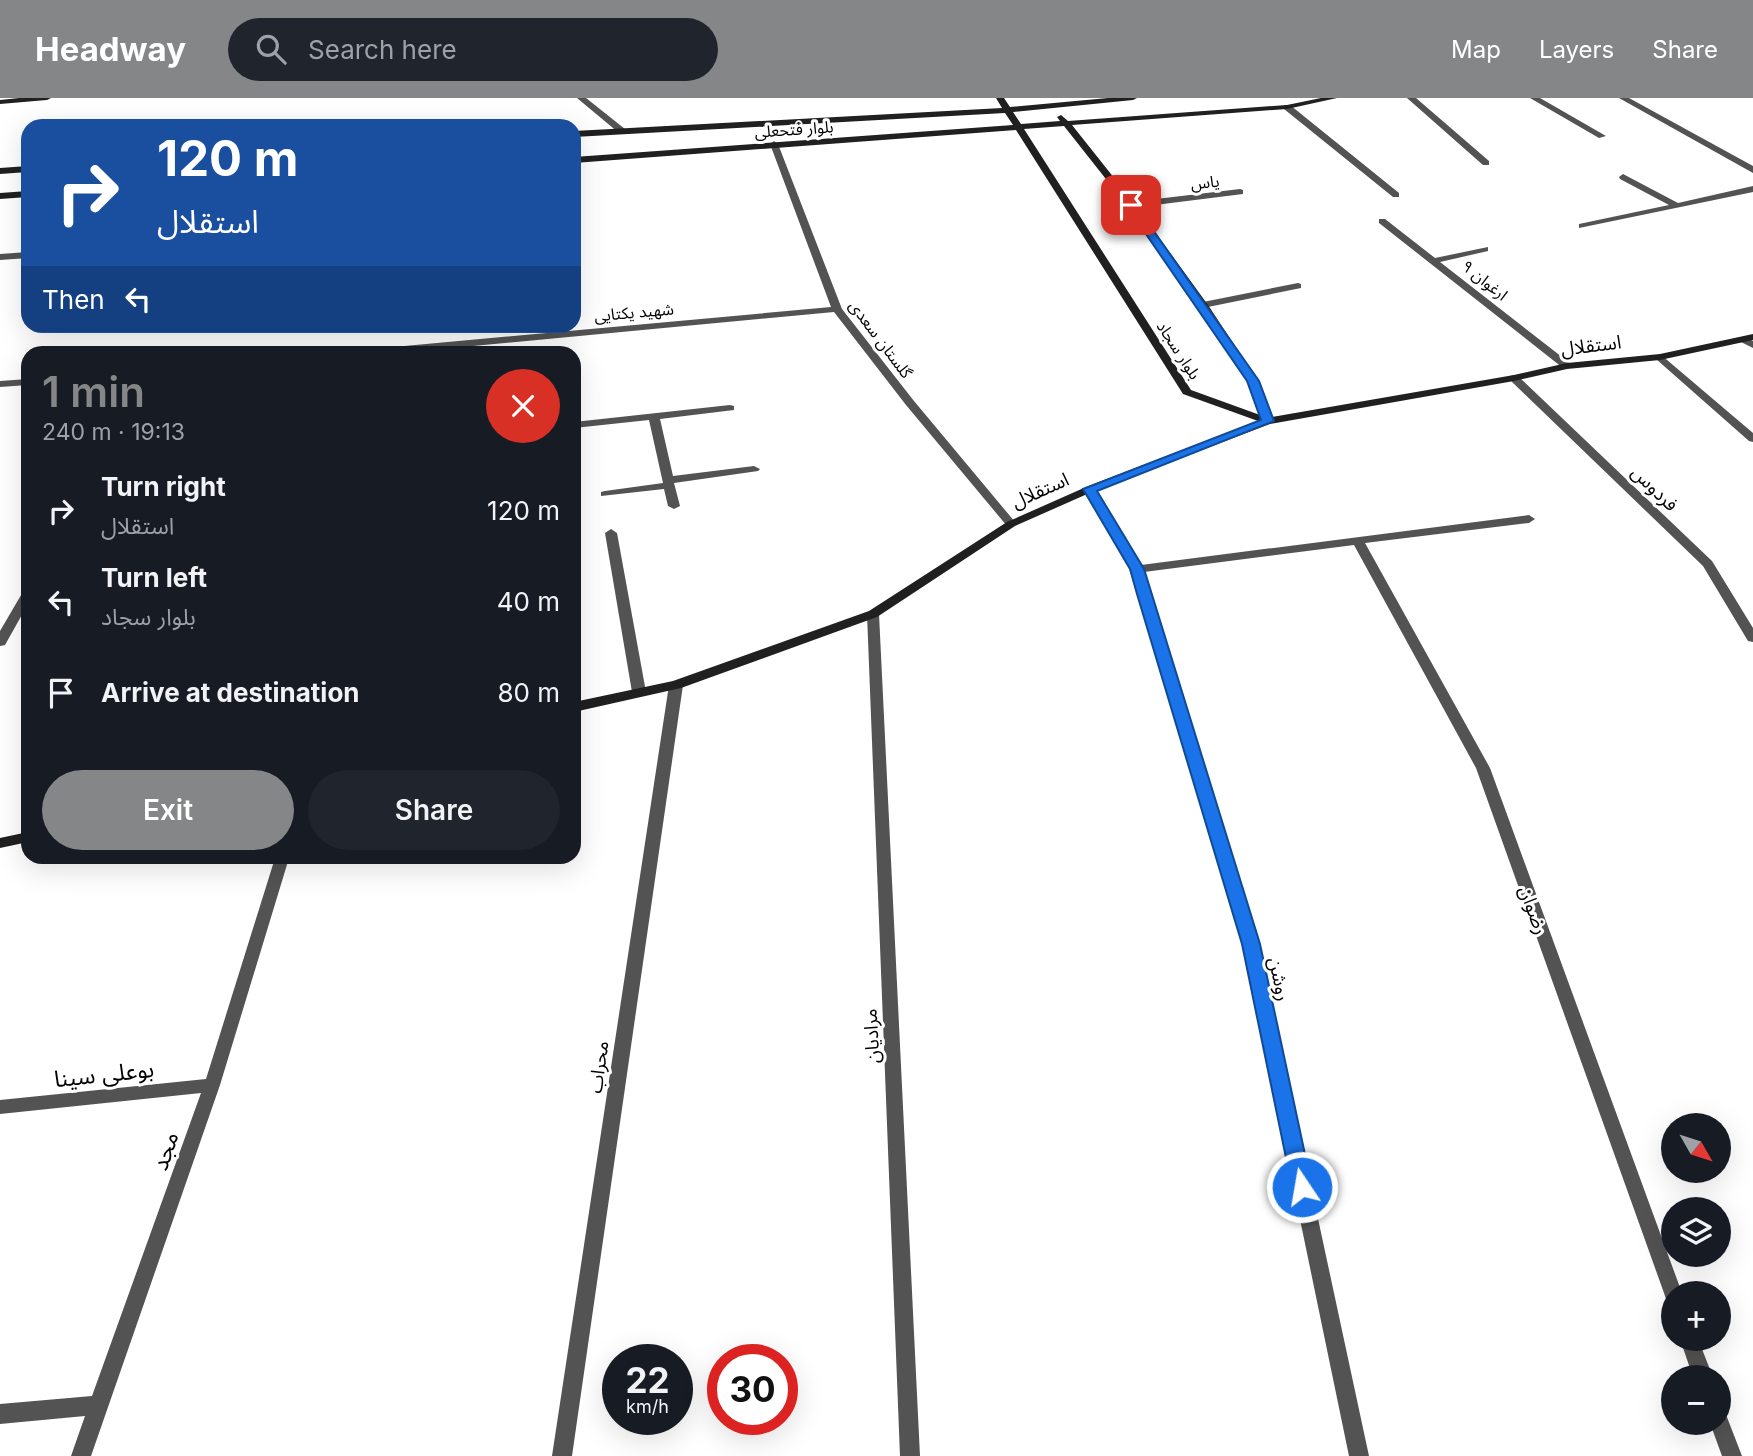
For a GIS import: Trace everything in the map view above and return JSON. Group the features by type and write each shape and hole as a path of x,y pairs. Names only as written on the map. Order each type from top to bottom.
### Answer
{"street":[{"path":"0,102 47,98"},
{"path":"581,98 622,131"},
{"name":"بلوار سجاد","path":"1000,98 1187,392 1268,421"},
{"path":"1050,101 1133,98"},
{"path":"1064,122 1287,107 1333,98"},
{"path":"1411,98 1486,163"},
{"path":"1534,98 1602,136"},
{"path":"1623,98 1753,170"},
{"path":"1050,101 1131,205 1203,305 1253,381 1268,421"},
{"name":"بلوار فتحعلی","path":"581,134 1007,110 1050,101"},
{"path":"1287,107 1396,195"},
{"name":"بلوار فتحعلی","path":"581,159 1064,122"},
{"name":"گلستان سعدی","path":"774,144 837,309 910,403 1011,524"},
{"path":"0,171 21,170"},
{"path":"1623,177 1678,206"},
{"path":"1582,226 1753,190"},
{"name":"یاس","path":"1131,205 1240,192"},
{"path":"0,196 21,194"},
{"name":"ارغوان ۹","path":"1382,221 1436,260 1567,366"},
{"path":"1436,260 1485,249"},
{"path":"0,257 21,256"},
{"path":"1203,305 1298,286"},
{"name":"شهید یکتایی","path":"581,328 837,309"},
{"name":"شهید یکتایی","path":"420,346 534,333"},
{"name":"استقلال","path":"581,705 676,685 873,614 1011,524 1090,489 1268,421 1514,378 1567,366 1660,357 1750,341"},
{"path":"1660,357 1753,439"},
{"name":"فردوس","path":"1514,378 1708,564 1753,638"},
{"path":"0,384 21,382"},
{"path":"581,424 730,408"},
{"path":"654,418 674,506"},
{"path":"605,494 754,469"},
{"name":"روشن","path":"1090,489 1137,569 1251,944 1359,1456"},
{"path":"1137,569 1359,543 1529,519"},
{"path":"611,533 639,692"},
{"name":"رضوان","path":"1359,543 1483,768 1669,1281"},
{"path":"0,642 21,605"},
{"name":"مرادیان","path":"873,614 910,1456"},
{"name":"محراب","path":"562,1456 676,685"},
{"path":"0,843 21,838"},
{"name":"مجد","path":"81,1456 212,1085 280,864"},
{"name":"بوعلی سینا","path":"0,1107 212,1085"},
{"path":"0,1414 99,1405"},
{"path":"1724,1435 1732,1456"}],"route":[{"path":"1131,205 1203,305 1253,381 1268,421 1090,489 1137,569 1251,944 1302,1187"}]}
